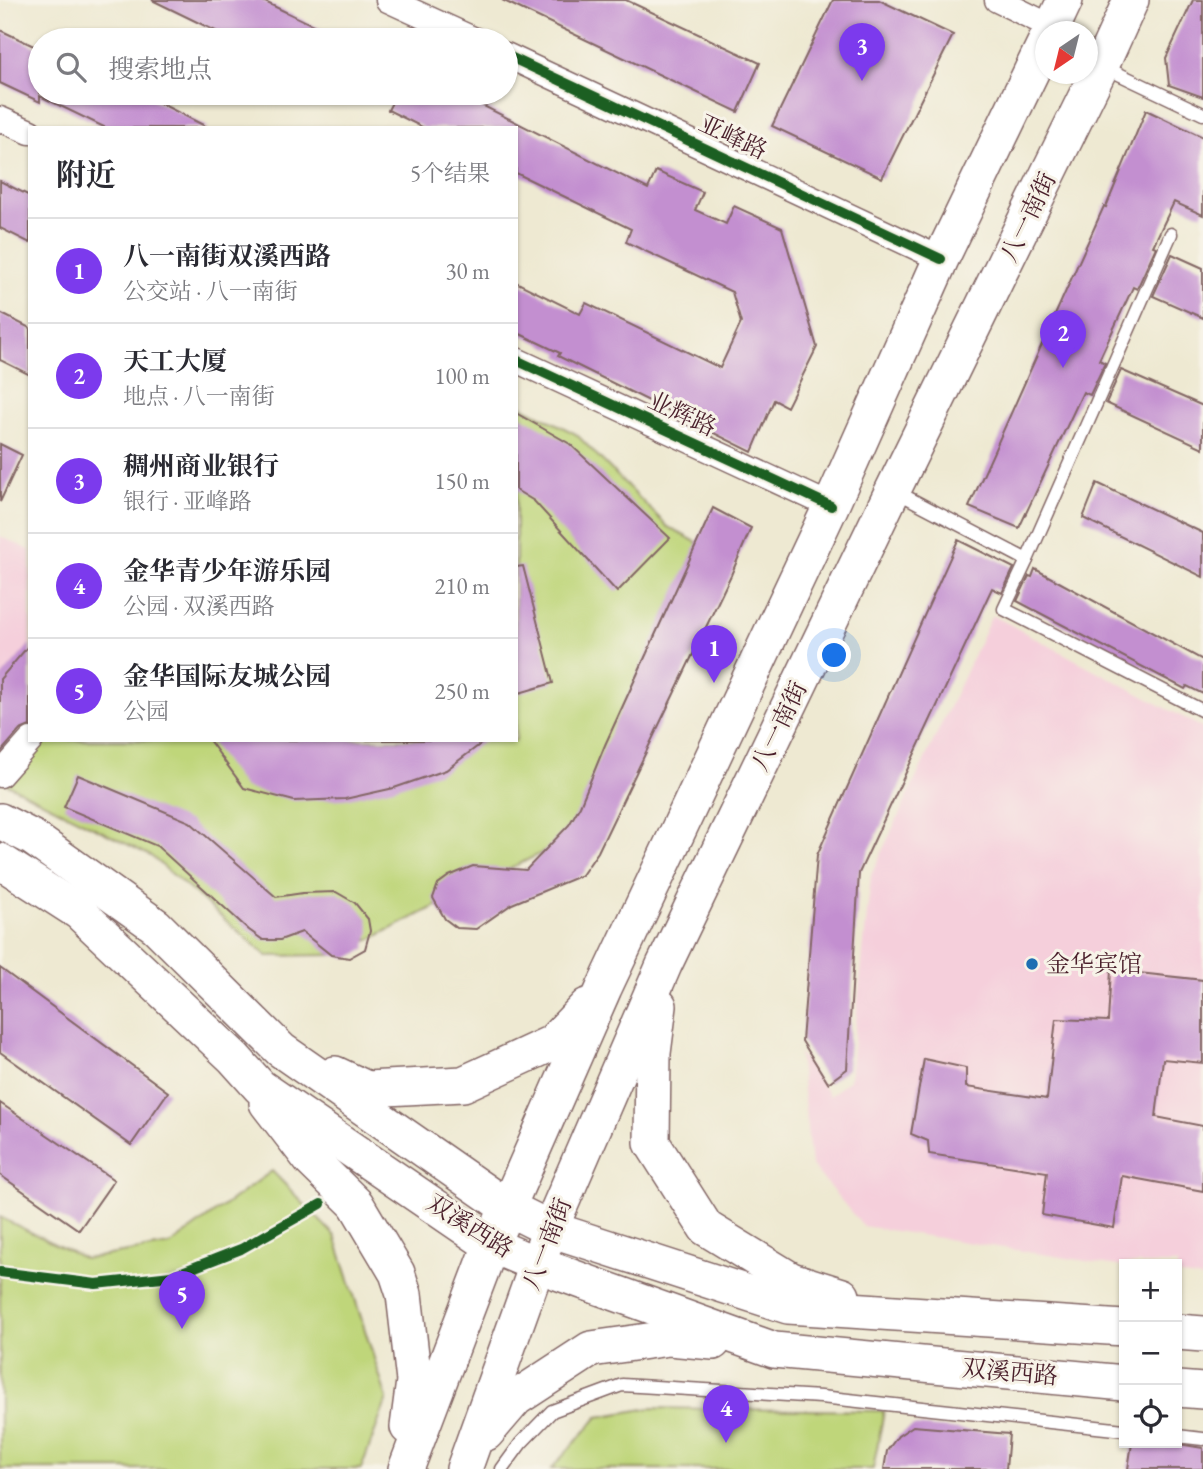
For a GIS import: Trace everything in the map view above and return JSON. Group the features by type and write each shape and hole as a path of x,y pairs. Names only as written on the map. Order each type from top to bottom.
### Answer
{"main road":[{"name":"八一南街","path":"467,1460 551,1229 664,965 1131,0"},
{"name":"八一南街","path":"404,1469 491,1245 604,988 831,506 941,259 1035,63"},
{"name":"双溪西路","path":"0,821 33,838 156,926 281,1050 508,1208 551,1229 789,1306 1119,1328"},
{"name":"双溪西路","path":"0,861 79,912 234,1058 260,1087 491,1245 538,1265 766,1347 1119,1383"},
{"path":"664,965 653,1053 652,1143 706,1228 791,1280 903,1314"},
{"path":"281,1050 367,1089 463,1084 552,1044 604,988"},
{"path":"234,1058 311,1160 356,1204 397,1273 404,1294 414,1381 404,1469"},
{"path":"1182,1332 1203,1334"},
{"path":"467,1460 516,1398 591,1349 669,1338 766,1347"},
{"path":"1182,1389 1203,1391"}],"street":[{"path":"388,0 448,28"},
{"path":"997,0 1044,21"},
{"name":"亚峰路","path":"518,61 941,259"},
{"path":"0,118 28,131"},
{"name":"业辉路","path":"518,361 831,506"},
{"path":"0,775 29,742"}],"lane":[{"path":"1101,66 1203,114"},
{"path":"1171,234 1004,609 1203,711"},
{"path":"893,490 1027,560"},
{"path":"502,1469 521,1443 552,1411 622,1385 821,1397 1119,1429"},
{"path":"1182,1436 1203,1438"}],"shaded area":[{"path":"0,536 28,549 28,718 0,753"},
{"name":"金华宾馆","path":"992,615 1203,728 1203,1279 1182,1276 1182,1259 1119,1259 1119,1266 863,1226 811,1165 799,1053 830,1096 850,1079 871,875"}],"green space":[{"path":"518,404 576,434 668,527 724,557 593,833 549,849 355,947 331,955 267,956 151,856 5,783 45,742 518,742"},
{"path":"272,1171 335,1236 387,1399 361,1469 0,1469 0,1217 85,1259 170,1245"},
{"path":"650,1408 884,1411 873,1469 551,1469 598,1417"}],"building":[{"path":"152,0 261,0 319,28 209,28"},
{"path":"502,0 626,0 760,63 738,112"},
{"path":"833,0 879,0 953,35 882,178 772,126"},
{"path":"1193,0 1203,0 1203,97 1169,85 1166,58"},
{"path":"0,30 28,43 28,96 0,83"},
{"path":"59,105 164,105 205,126 102,126"},
{"path":"391,105 482,105 648,189 656,171 703,192 695,210 726,224 734,206 782,228 817,347 787,407 774,400 752,452 558,356 560,353 518,333 518,283 580,314 586,303 720,368 741,323 732,292 626,242 631,229 518,174 518,126 420,126 388,110"},
{"path":"1146,110 1203,137 1203,215 1174,202 1153,246 1156,247 1137,289 1133,287 1099,360 1105,363 1090,395 1083,392 1019,528 969,507 1104,206 1106,207"},
{"path":"0,181 28,195 28,242 0,228"},
{"path":"1172,254 1203,268 1203,318 1153,296"},
{"path":"0,313 28,327 28,374 0,360"},
{"path":"1121,370 1203,406 1203,448 1106,403"},
{"path":"518,414 570,444 670,538 617,592 534,501 518,491"},
{"path":"0,444 22,455 0,502"},
{"path":"1097,483 1203,533 1203,577 1083,518"},
{"path":"713,508 751,528 598,852 582,875 512,904 476,929 457,928 445,919 433,898 438,884 473,866 526,870 569,825 580,806"},
{"path":"958,540 1014,568 1002,593 992,588 859,873 847,1069 828,1083 802,1041 817,855"},
{"path":"523,566 553,683 518,693 518,567"},
{"path":"1035,569 1203,660 1203,694 1187,686 1185,689 1017,601"},
{"path":"28,646 28,727 20,730 0,753 0,679"},
{"path":"210,742 483,742 446,770 394,788 345,799 294,801 244,788"},
{"path":"78,775 190,822 276,897 336,892 355,903 368,919 370,931 365,949 349,958 331,955 302,932 280,940 263,940 157,846 64,807"},
{"path":"0,968 168,1092 131,1145 0,1052"},
{"path":"1111,970 1203,980 1203,1063 1163,1059 1156,1117 1203,1126 1203,1191 1122,1176 1114,1228 1042,1215 1047,1172 929,1154 928,1141 911,1134 924,1059 966,1068 966,1087 1047,1099 1056,1019 1108,1021"},
{"path":"0,1103 114,1180 79,1230 0,1175"},
{"path":"913,1426 1009,1434 1006,1469 884,1469 887,1451 898,1436"},
{"path":"1182,1445 1203,1448 1203,1469 1128,1469 1131,1448 1182,1448"}],"cycle path":[{"path":"518,61 941,259"},
{"path":"518,361 831,506"},
{"path":"0,1272 96,1284 172,1276 241,1249 321,1204"}],"place":[{"name":"稠州商业银行","path":"862,81"},
{"name":"天工大厦","path":"1063,368"},
{"name":"八一南街双溪西路","path":"714,683"},
{"name":"金华宾馆","path":"1032,964"},
{"name":"金华国际友城公园","path":"182,1329"},
{"name":"金华青少年游乐园","path":"726,1443"}]}
